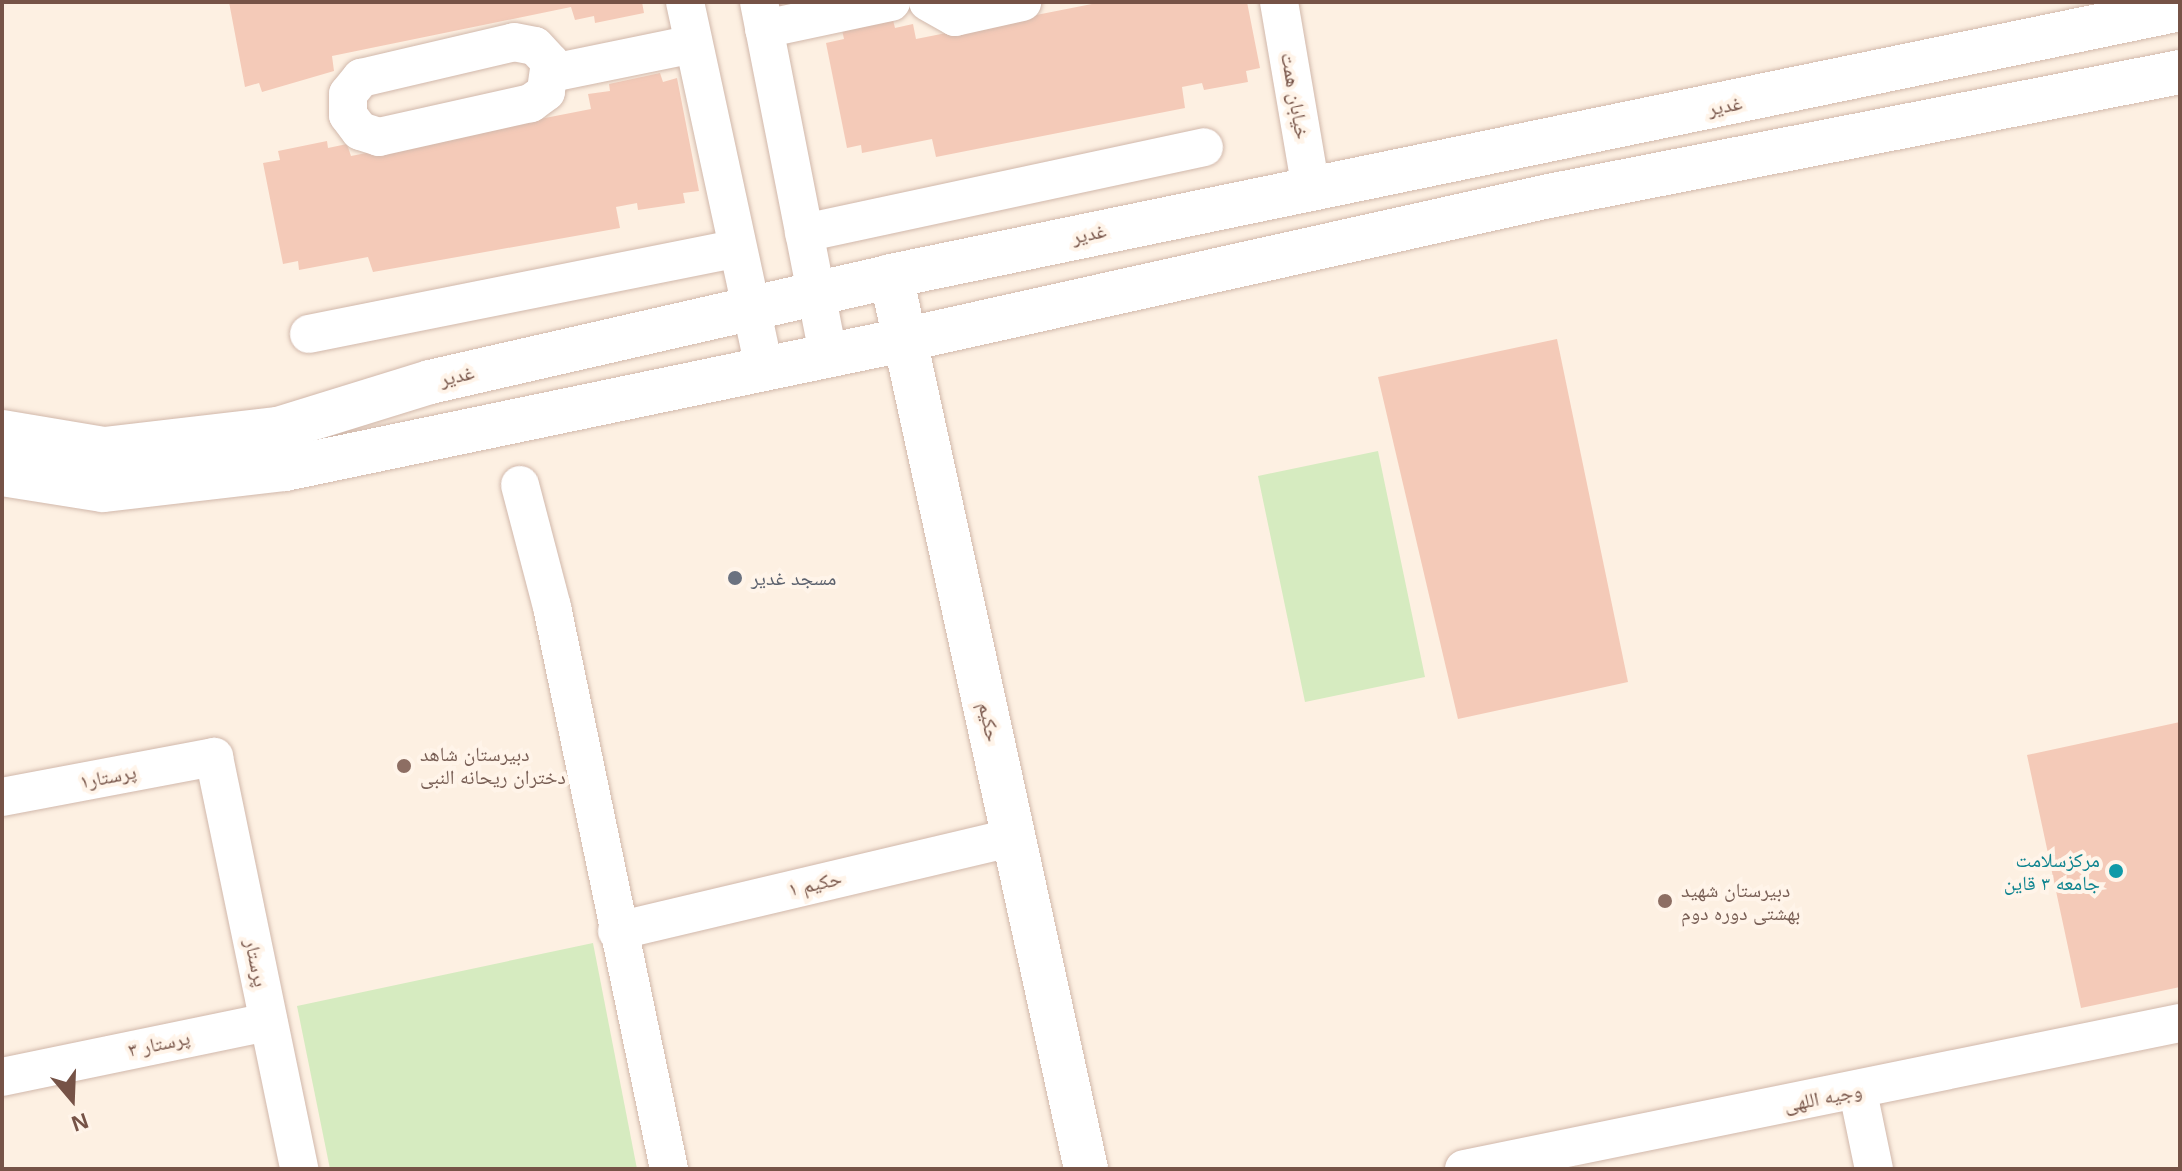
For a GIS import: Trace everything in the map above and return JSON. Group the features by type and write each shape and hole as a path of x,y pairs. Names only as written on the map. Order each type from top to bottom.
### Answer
{"street":[{"path":"685,2 734,249 764,367"},
{"path":"828,354 762,16 891,2"},
{"path":"928,2 955,17 1022,2"},
{"name":"خیابان همت","path":"1279,2 1311,190"},
{"name":"غدیر","path":"2,432 104,449 278,429 430,382 891,276 2180,9"},
{"path":"514,42 544,52 552,73 546,92 531,103 379,137 360,131 348,115 348,94 361,78 514,42"},
{"path":"552,73 693,44"},
{"path":"2,474 103,490 285,469 908,339 1549,196 2180,72"},
{"path":"804,233 1204,147"},
{"path":"309,334 734,249"},
{"name":"حکیم","path":"891,276 908,339 1086,1169"},
{"path":"520,485 552,607 617,931 669,1169"},
{"name":"پرستار۱","path":"2,797 214,757"},
{"name":"پرستار","path":"214,757 299,1169"},
{"name":"حکیم ۱","path":"617,931 1014,837"},
{"name":"پرستار ۳","path":"2,1077 268,1022"},
{"name":"وجیه اللهی","path":"1464,1169 1858,1092 2180,1023"},
{"path":"1858,1092 1874,1169"}],"green space":[{"path":"1378,451 1425,677 1305,702 1258,476"},
{"path":"593,943 637,1169 330,1169 297,1006"}],"building":[{"path":"229,2 642,2 644,13 595,23 594,16 575,20 571,7 332,56 334,71 262,92 259,83 245,87"},
{"path":"1102,2 1247,2 1260,68 1246,71 1248,82 1204,90 1202,83 1182,87 1185,108 936,157 932,139 862,153 861,145 847,148 826,43 844,39 842,30 893,20 895,28 913,24 916,39"},
{"path":"660,73 663,82 677,78 699,191 683,193 685,203 638,210 637,203 616,207 620,228 373,272 368,257 299,270 298,261 283,264 263,163 280,160 278,151 327,141 328,148 347,144 351,156 591,109 588,94 610,91 609,84"},
{"path":"1557,339 1628,682 1458,719 1378,377"},
{"name":"مرکزسلامت جامعه ۳ قاین","path":"2180,722 2180,987 2081,1008 2027,755"}],"place":[{"name":"مسجد غدیر","path":"735,578"},
{"name":"دبیرستان شاهد دختران ریحانه النبی","path":"404,766"},
{"name":"مرکزسلامت جامعه ۳ قاین","path":"2116,871"},
{"name":"دبیرستان شهید بهشتی دوره دوم","path":"1665,901"}]}
